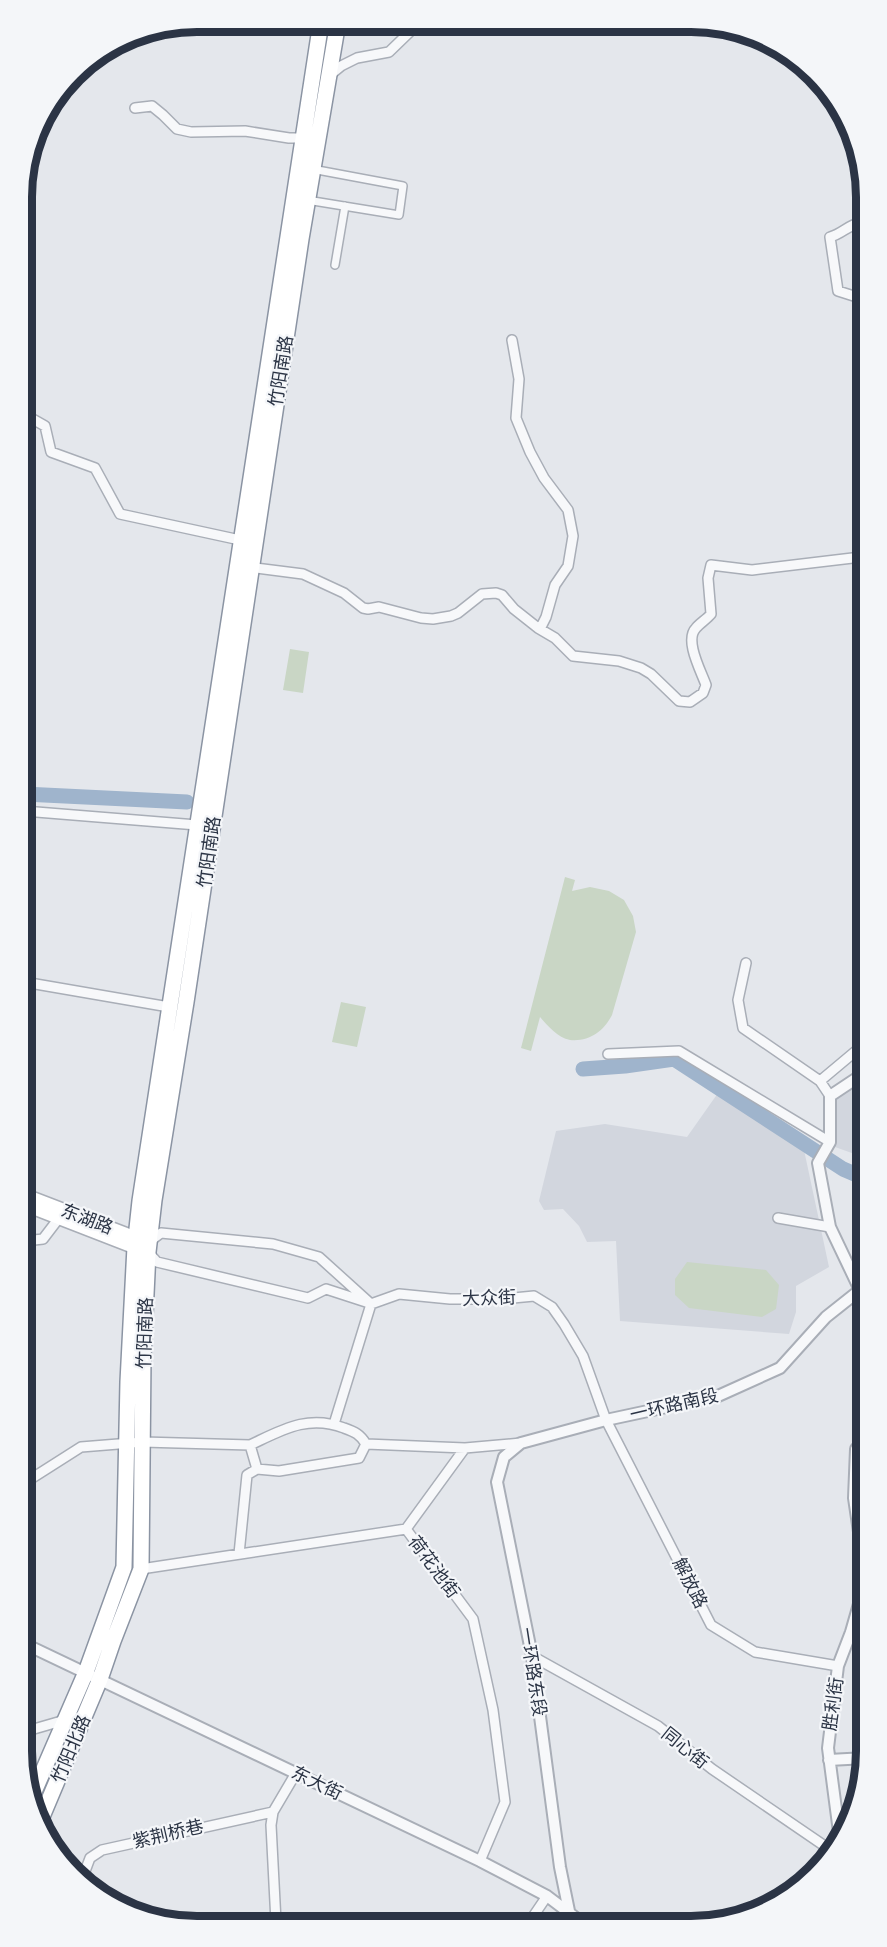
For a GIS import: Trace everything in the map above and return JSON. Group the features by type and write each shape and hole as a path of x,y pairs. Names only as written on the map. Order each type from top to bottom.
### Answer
{"highway":[{"name":"竹阳南路","path":"100,1679 141,1569 142,1245 244,566 240,540 310,139 320,32"},
{"name":"竹阳南路","path":"86,1672 124,1567 126,1443 142,1245 169,1007 197,825 308,200 312,169 310,139 330,75 336,32"},
{"name":"竹阳北路","path":"36,1788 86,1672"},
{"name":"竹阳北路","path":"44,1813 100,1679"}],"main road":[{"name":"东湖路","path":"32,1198 142,1245"},
{"name":"东湖路","path":"32,1208 142,1245"}],"street":[{"path":"330,75 357,58 389,52 410,32"},
{"path":"135,108 152,106 177,129 191,132 245,131 310,139"},
{"path":"308,200 399,214 403,186 312,169"},
{"path":"335,265 345,206"},
{"path":"856,224 830,237 838,291 856,297"},
{"path":"512,340 519,379 516,418 544,478 568,510 573,536 568,566 555,585 540,629"},
{"path":"32,419 45,426 51,452 95,468 120,514 240,540"},
{"path":"244,566 303,574 344,593 363,608 379,607 421,618 451,616 482,594 496,593 502,595 514,609 555,638 573,656 619,661 641,668 651,674 679,701 690,702 703,693 705,685 694,657 692,637 695,629 711,614 708,578 711,565 752,570 856,558"},
{"path":"32,812 197,825"},
{"path":"746,963 738,1000 743,1028 820,1081 830,1096 830,1142 818,1163 830,1227 855,1277"},
{"path":"32,983 169,1007"},
{"path":"608,1054 679,1051 830,1142"},
{"path":"820,1081 855,1051"},
{"path":"830,1096 855,1079"},
{"path":"32,1240 44,1239 58,1218"},
{"path":"778,1218 830,1227"},
{"path":"161,1233 285,1247 319,1257 371,1304 326,1288 308,1298 158,1262 142,1245 161,1233"},
{"name":"大众街","path":"371,1304 399,1294 450,1299 502,1299 534,1296 552,1307 583,1356 606,1420"},
{"name":"一环路南段","path":"521,1443 606,1420 718,1396 780,1368 826,1317 855,1295"},
{"path":"334,1424 371,1304"},
{"name":"解放路","path":"606,1420 711,1625 755,1652 838,1666"},
{"path":"32,1478 81,1447 143,1442 250,1445 306,1422 334,1424 360,1435 366,1444"},
{"path":"366,1444 465,1448 521,1443"},
{"name":"一环路东段","path":"521,1443 504,1457 498,1482 532,1656 560,1867 569,1911"},
{"path":"238,1554 247,1475 257,1469 279,1471 359,1458 366,1444"},
{"path":"250,1445 257,1469"},
{"path":"406,1529 465,1448"},
{"name":"胜利街","path":"855,1469 855,1506"},
{"name":"荷花池街","path":"141,1569 406,1529 473,1619 493,1710 505,1802 480,1861"},
{"name":"胜利街","path":"838,1824 828,1748 838,1666 855,1618"},
{"name":"东大街","path":"32,1647 480,1861 547,1896 574,1916"},
{"name":"同心街","path":"532,1656 658,1726 712,1769 824,1846"},
{"path":"32,1730 65,1720"},
{"path":"829,1760 855,1759"},
{"path":"276,1916 271,1825 273,1812 296,1773"},
{"name":"紫荆桥巷","path":"85,1872 90,1858 102,1850 273,1812"},
{"path":"533,1916 547,1896"}],"shaded area":[{"path":"855,1084 855,1154 835,1147 836,1098"},
{"path":"718,1093 804,1150 829,1267 796,1286 796,1312 789,1334 620,1321 616,1241 587,1242 579,1226 563,1209 544,1210 539,1201 556,1131 605,1124 687,1137"}],"green space":[{"path":"290,649 309,652 303,693 283,690"},
{"path":"565,877 575,880 572,891 590,887 609,891 624,900 633,916 636,932 612,1015 605,1026 590,1037 570,1040 557,1034 540,1017 531,1051 521,1048"},
{"path":"341,1002 366,1007 357,1047 332,1042"},
{"path":"687,1262 766,1270 779,1285 776,1309 762,1317 689,1308 675,1295 675,1279"}],"waterway":[{"path":"32,794 187,802"},
{"path":"583,1069 674,1059 843,1169 855,1174"}]}
